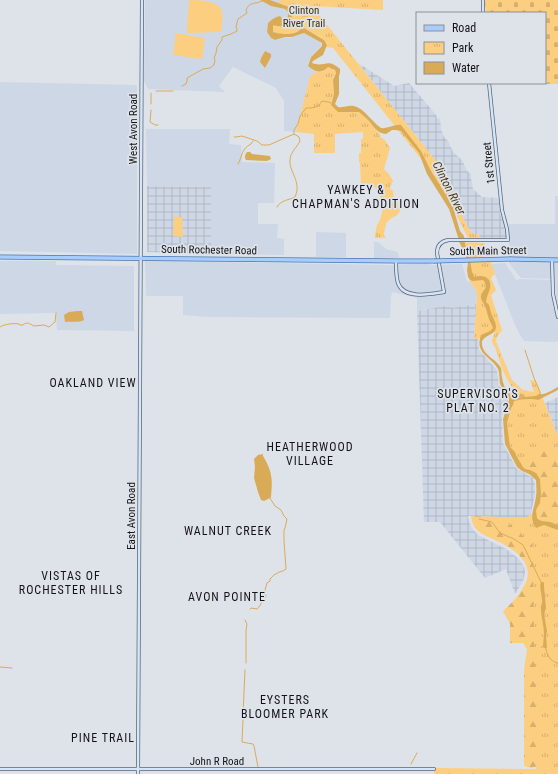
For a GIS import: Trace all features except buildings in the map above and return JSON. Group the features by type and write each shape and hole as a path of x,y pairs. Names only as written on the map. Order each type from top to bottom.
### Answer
{"main road":[{"name":"West Avon Road","path":"141,258 142,0"},
{"path":"483,0 483,12"},
{"name":"1st Street","path":"396,261 397,282 404,291 410,294 418,295 444,292 437,254 439,245 444,241 456,240 508,240 502,210 489,84"},
{"name":"South Rochester Road","path":"0,256 418,261"},
{"name":"East Avon Road","path":"138,774 141,258"},
{"name":"South Main Street","path":"418,261 511,259 558,260"},
{"path":"552,260 553,297 558,317"},
{"name":"John R Road","path":"0,769 434,770"}],"shaded area":[{"path":"145,0 279,0 279,3 265,3 285,9 288,12 288,17 286,19 283,19 280,16 272,20 267,28 267,32 270,37 277,40 285,37 290,38 304,33 320,42 322,45 311,56 308,65 309,67 318,71 310,76 296,132 284,131 284,101 276,88 233,67 219,86 225,92 148,89 144,81"},
{"path":"358,63 394,86 409,83 437,118 440,119 444,137 448,141 453,152 462,160 467,171 471,174 473,189 482,197 499,198 500,214 506,227 506,238 480,238 479,235 471,233 456,204 438,176 438,174 443,171"},
{"path":"0,82 137,85 137,254 0,251"},
{"path":"146,129 230,129 229,144 241,145 242,162 275,163 274,203 258,203 258,224 278,224 277,238 284,239 284,255 211,254 211,187 147,186"},
{"path":"147,186 211,187 211,254 147,252"},
{"path":"555,196 558,196 558,306 555,279 521,278 509,263 509,224 555,224"},
{"path":"316,232 346,233 346,257 316,257"},
{"path":"374,242 378,242 386,249 397,252 400,257 374,259"},
{"path":"0,261 56,261 56,265 134,266 134,331 57,330 56,313 0,314"},
{"path":"145,261 393,265 425,263 433,265 462,264 467,281 473,285 477,293 476,304 451,308 450,305 417,311 417,298 393,292 391,296 390,318 210,317 183,315 183,296 146,296"},
{"path":"505,263 517,281 519,279 552,280 550,283 551,296 558,322 558,341 524,341 515,325 491,264"},
{"path":"476,304 474,339 478,339 479,350 497,370 499,386 508,401 502,418 503,443 516,468 533,478 535,484 535,496 531,515 526,518 468,516 472,528 478,535 506,549 519,559 523,565 525,571 523,581 515,594 506,569 485,578 440,522 424,522 417,311 450,305 451,308"},
{"path":"558,397 558,437 545,403"}],"green space":[{"path":"189,0 213,3 220,8 222,12 221,32 188,33"},
{"name":"Clinton River Trail","path":"279,0 383,0 383,10 312,6 444,171 438,174 439,177 456,204 471,233 479,235 480,238 468,238 455,212 433,177 435,175 333,48 326,47 327,44 324,40 304,28 292,34 279,34 273,32 273,26 275,24 288,22 291,8 279,3"},
{"path":"485,0 558,0 558,84 546,84 546,12 486,12"},
{"path":"176,33 205,38 202,59 173,55"},
{"path":"328,67 332,68 336,72 333,80 334,94 331,103 338,112 359,112 379,132 380,137 385,140 390,148 384,169 393,181 390,188 393,191 394,199 401,208 397,215 386,223 384,235 386,238 375,238 377,225 382,212 382,203 379,195 372,184 361,185 359,153 361,153 361,139 363,139 363,132 335,134 335,153 314,153 314,134 296,132 310,76 318,71 322,72"},
{"path":"174,216 182,216 183,237 173,236"},
{"path":"461,242 484,243 488,255 482,255 485,260 490,260 495,273 491,278 496,290 491,295 502,330 496,341 512,380 523,390 534,392 530,380 536,381 558,437 558,464 551,444 523,470 508,448 506,403 510,400 525,397 508,382 492,342 492,338 495,333 493,332 478,339 474,339 477,293 473,285 469,282 472,275"},
{"path":"515,391 522,394 531,395 558,449 558,774 548,763 531,768 524,766 524,670 527,649 523,643 510,643 510,624 503,611 516,598 524,587 528,575 525,563 511,549 479,532 473,524 471,516 526,518 534,512 538,491 536,478 520,465 507,393"},
{"path":"501,517 558,519 558,774 434,774 434,768 536,769 537,751 532,544"}],"water":[{"path":"260,0 270,0 289,7 292,11 291,19 275,24 273,26 273,32 290,34 304,28 324,40 327,45 323,55 312,63 329,63 340,69 339,94 335,104 338,107 354,106 365,113 381,128 401,125 421,151 453,207 460,231 464,236 474,277 484,276 490,281 490,288 486,302 490,307 496,327 494,332 482,341 482,344 485,352 501,368 503,383 507,392 514,398 536,396 547,393 558,387 558,390 538,400 526,399 514,401 507,423 510,447 515,452 523,467 536,473 540,479 541,494 540,503 536,511 537,518 542,521 558,525 558,530 544,525 536,528 532,520 536,494 536,480 517,467 505,444 503,419 509,400 500,384 498,369 480,347 479,341 481,335 493,328 481,299 481,295 486,288 486,285 483,280 473,281 468,277 468,263 459,242 449,209 427,174 419,153 401,131 392,130 386,134 376,129 359,112 338,112 331,105 334,94 333,80 336,73 335,70 328,67 323,71 318,71 313,70 308,66 311,57 322,46 322,43 304,33 275,40 271,38 267,32 268,23 280,16 283,19 286,19 288,17 288,12 285,9 271,6"},
{"path":"265,51 271,54 271,57 265,68 260,62"},
{"path":"247,152 270,156 271,159 267,161 246,160 245,156"},
{"path":"82,311 84,320 78,322 65,322 64,315 69,312"},
{"path":"263,454 270,471 272,485 271,497 264,501 261,500 254,478 254,459 258,455"},
{"path":"541,582 544,583 546,608 544,614 547,631 546,649 543,647 544,634 541,608"}],"waterway":[{"path":"182,86 186,84 187,78 214,65 217,47 222,40 222,37 237,31 236,27 238,19 247,13 246,10 251,4 262,1"},
{"name":"Clinton River","path":"272,24 284,24 289,19"},
{"path":"156,91 173,91"},
{"path":"151,93 151,104"},
{"path":"294,133 300,116 306,108 315,107 322,101 331,103"},
{"path":"151,110 150,122 158,125"},
{"path":"234,137 242,136 257,141 262,145 269,145 294,134"},
{"path":"277,207 283,202 295,197 297,191 296,182 290,165 290,157 292,152 300,141 299,137 294,134"},
{"path":"238,164 244,150 253,141"},
{"path":"0,327 9,324 23,325 27,323 34,326 44,325 49,327 55,322 56,313"},
{"path":"525,350 540,395"},
{"path":"250,609 257,609 259,607 266,597 265,590 267,583 275,574 286,569 284,530 287,519 270,498"},
{"path":"479,519 492,522 500,533 523,545 541,582"},
{"path":"245,620 247,624 246,663"},
{"path":"546,649 550,658 558,663"},
{"path":"0,667 12,668"},
{"path":"243,716 245,670"},
{"path":"243,719 242,742 253,744 258,767"},
{"path":"411,764 417,753"}],"district":[{"name":"YAWKEY & CHAPMAN'S ADDITION","path":"356,197"},
{"name":"OAKLAND VIEW","path":"93,383"},
{"name":"SUPERVISOR'S PLAT NO. 2","path":"478,401"},
{"name":"HEATHERWOOD VILLAGE","path":"310,454"},
{"name":"WALNUT CREEK","path":"228,531"},
{"name":"VISTAS OF ROCHESTER HILLS","path":"71,583"},
{"name":"AVON POINTE","path":"227,597"},
{"name":"EYSTERS BLOOMER PARK","path":"285,707"},
{"name":"PINE TRAIL","path":"103,738"}]}
